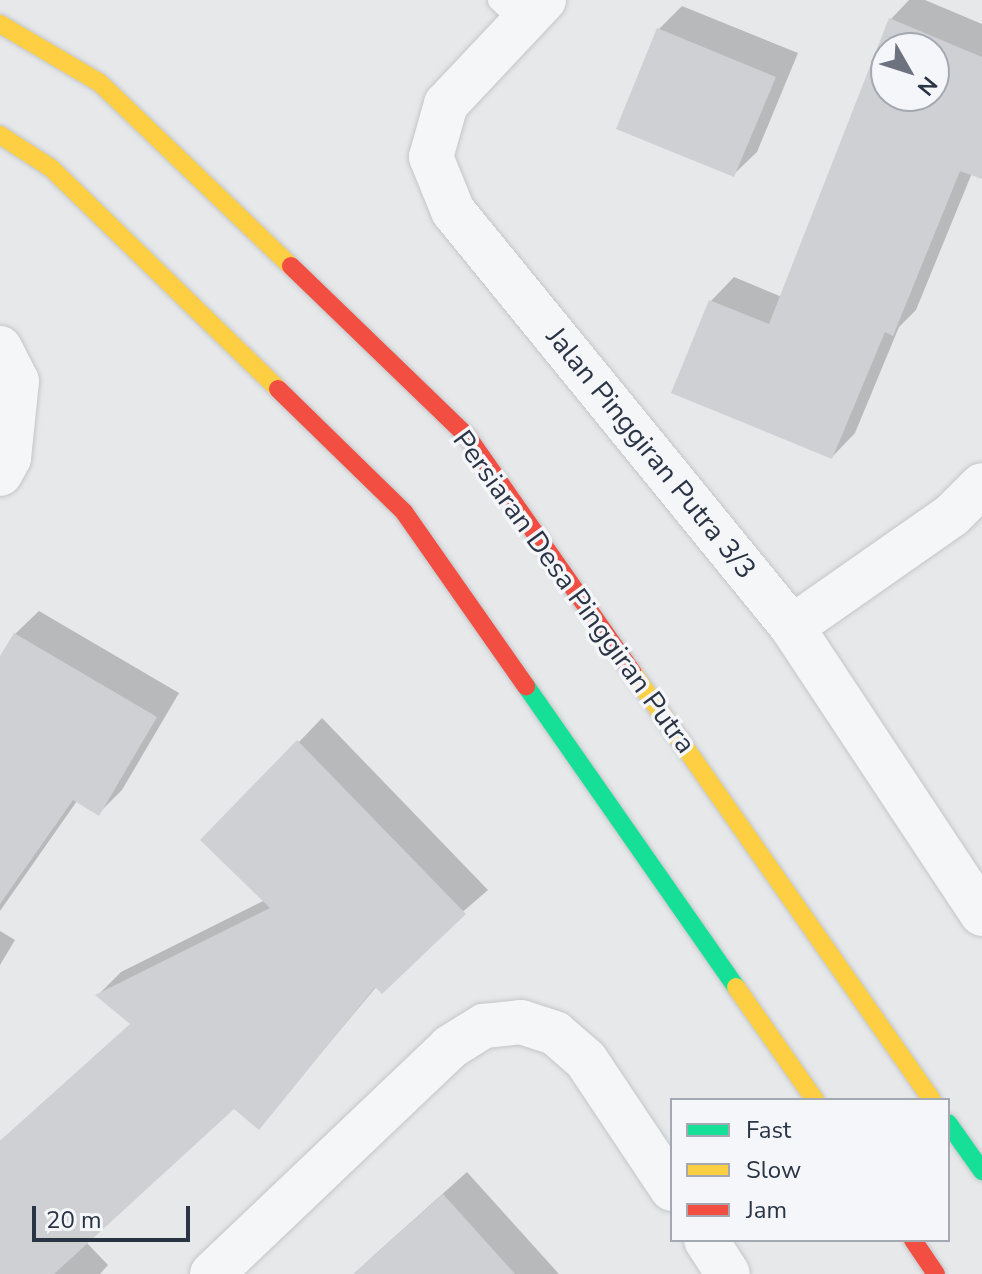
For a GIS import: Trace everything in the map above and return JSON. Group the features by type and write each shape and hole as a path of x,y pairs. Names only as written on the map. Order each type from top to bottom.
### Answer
{"street":[{"name":"Jalan Pinggiran Putra 3/3","path":"522,7 446,104 431,157 453,211 792,627 982,914"},
{"name":"Persiaran Desa Pinggiran Putra","path":"0,24 100,83 467,436 931,1098"},
{"path":"0,135 51,168 404,512 814,1098"},
{"path":"0,348 17,381 9,458 0,474"},
{"path":"792,627 952,515 982,485"},
{"path":"212,1274 450,1047 484,1026 521,1022 555,1033 586,1060 670,1186"},
{"path":"950,1126 982,1171"},
{"path":"707,1242 728,1274"},
{"path":"914,1242 936,1274"}],"building":[{"path":"889,18 922,32 884,32"},
{"path":"657,28 776,77 734,177 616,129"},
{"path":"950,44 982,57 982,179 960,171 893,336 885,332 832,459 671,393 709,300 769,324 870,66 870,112 950,112"},
{"path":"14,633 157,717 99,816 73,800 0,904 0,656"},
{"path":"297,740 466,914 382,994 375,987 259,1130 234,1109 54,1274 0,1274 0,1141 130,1024 95,995 270,908 200,840"},
{"path":"443,1194 515,1274 353,1274"}],"traffic: fast":[{"path":"526,686 736,987"},
{"path":"950,1126 982,1171"}],"traffic: slow":[{"path":"0,24 100,83 291,266"},
{"path":"0,135 51,168 278,389"},
{"path":"633,673 931,1098"},
{"path":"736,987 814,1098"}],"traffic: jam":[{"path":"291,266 467,436 633,673"},
{"path":"278,389 404,512 526,686"},
{"path":"914,1242 936,1274"}]}
